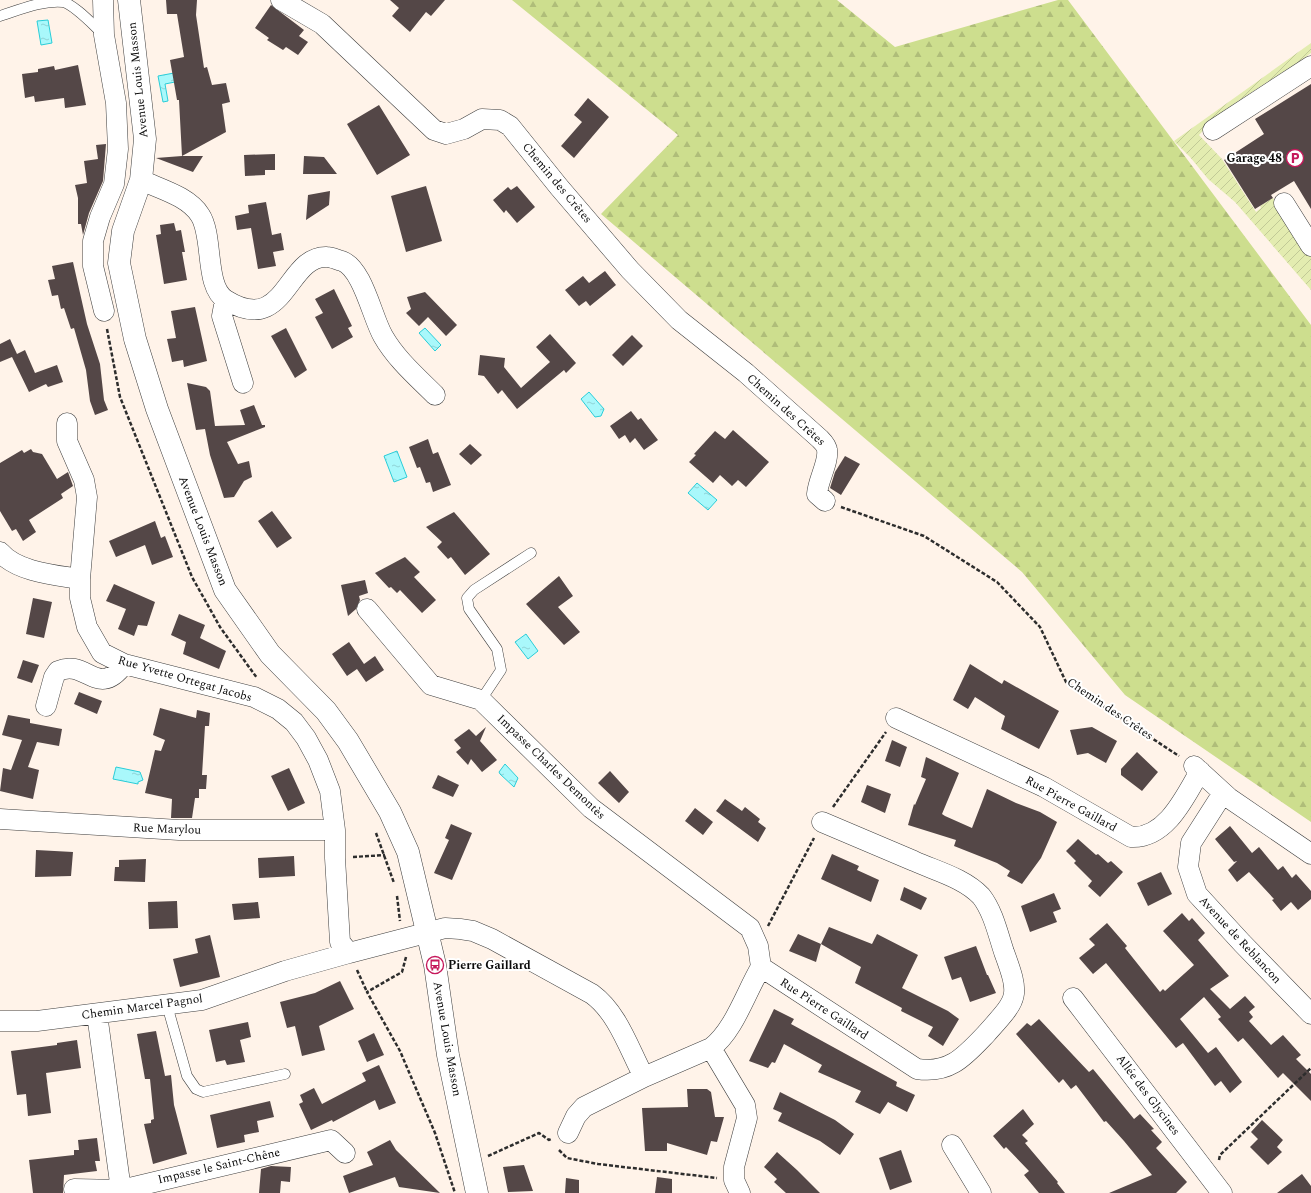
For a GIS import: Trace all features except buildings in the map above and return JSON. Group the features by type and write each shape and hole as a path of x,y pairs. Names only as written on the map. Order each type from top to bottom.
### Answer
{"street":[{"name":"Avenue Louis Masson","path":"103,0 104,35 116,103 118,149 114,184 100,217 93,241 93,266 104,311"},
{"name":"Chemin des Crêtes","path":"281,0 322,24 434,130 446,134 464,129 482,120 500,120 510,126 559,187 630,270 679,320 746,373 820,439 827,448 827,458 818,482 817,494 825,501"},
{"name":"Avenue Louis Masson","path":"130,3 144,139 140,180 123,231 119,263 135,339 157,409 225,590 270,654 326,711 368,772 408,852 428,933 448,1055 477,1193"},
{"path":"1213,130 1311,66"},
{"path":"140,180 181,198 200,214 208,233 209,259 214,283 225,300 250,310 264,309 282,295 299,272 314,259 328,256 346,263 357,274 384,337 403,364 436,395"},
{"path":"1284,204 1311,246"},
{"path":"225,300 222,316 243,383"},
{"name":"Rue Yvette Ortegat Jacobs","path":"67,423 67,441 84,480 87,497 80,579 80,598 86,627 102,653 124,664 254,697 283,713 294,722 306,738 318,760 330,791 335,830 335,858 340,942 349,953"},
{"path":"0,552 4,556 31,570 80,579"},
{"name":"Impasse Charles Demontès","path":"367,609 430,685 481,700 591,808 750,928 758,946 761,968"},
{"path":"46,706 54,677 58,671 70,668 104,680 111,678 124,664"},
{"name":"Rue Pierre Gaillard","path":"896,718 1044,787 1131,837 1148,836 1163,825 1182,802 1197,768"},
{"path":"1197,768 1223,793 1311,854"},
{"name":"Avenue de Reblancon","path":"1223,793 1190,843 1188,867 1197,894 1311,1014"},
{"name":"Rue Marylou","path":"0,820 179,830 335,830"},
{"name":"Rue Pierre Gaillard","path":"761,968 917,1069 943,1069 961,1058 1009,1009 1013,1001 1015,984 1011,971 986,903 975,891 956,879 822,822"},
{"path":"349,953 445,928 474,931 516,952 592,994 608,1008 644,1077"},
{"name":"Chemin Marcel Pagnol","path":"0,1021 37,1021 202,1000 285,971 349,953"},
{"path":"560,1142 576,1116 584,1107 644,1077 711,1048 728,1029 761,968"},
{"name":"Allée des Glycines","path":"1073,998 1218,1187"},
{"path":"74,1189 121,1190 97,1014"},
{"path":"711,1048 745,1105 747,1118 734,1167 737,1186"},
{"name":"Impasse le Saint-Chêne","path":"121,1190 332,1140 345,1153"},
{"path":"952,1145 981,1193"}],"lane":[{"path":"0,16 43,2 64,2 83,16 104,35"},
{"path":"481,700 501,670 497,649 469,609 466,598 474,590 531,553"},
{"path":"167,1005 187,1076 196,1090 203,1092 285,1074"}],"path":[{"name":"Chemin des Crêtes","path":"825,501 924,536 997,582 1040,627 1066,682 1197,768"},
{"path":"335,858 384,855"},
{"path":"367,992 402,972 407,956 403,939"},
{"path":"349,953 367,992 403,1058 435,1133 455,1193"},
{"path":"1218,1187 1220,1154 1311,1068"},
{"path":"471,1164 539,1133 549,1140 560,1142"},
{"path":"549,1140 560,1142"},
{"path":"560,1142 567,1158 737,1186"}],"green space":[{"path":"512,0 837,0 895,47 1058,0 1068,0 1311,325 1311,822 1125,695 1022,572 601,214 678,135"},
{"path":"1311,43 1311,53 1224,111 1199,135 1222,159 1256,212 1261,208 1260,206 1273,198 1311,257 1311,290 1235,202 1208,179 1190,157 1174,141"}],"water":[{"path":"48,20 52,43 41,45 37,21"},
{"path":"174,73 175,82 165,84 168,101 163,102 158,76"},
{"path":"425,328 441,345 435,351 419,333"},
{"path":"589,392 604,409 601,416 595,417 581,399"},
{"path":"397,451 407,477 394,482 384,456"},
{"path":"697,483 717,500 708,510 688,493"},
{"path":"526,634 538,651 528,659 515,642"},
{"path":"505,764 518,778 514,787 499,772"},
{"path":"116,767 140,772 143,780 138,782 138,784 113,779"}],"place":[{"name":"Garage 48","path":"1295,158"},
{"name":"Pierre Gaillard","path":"435,965"}]}
